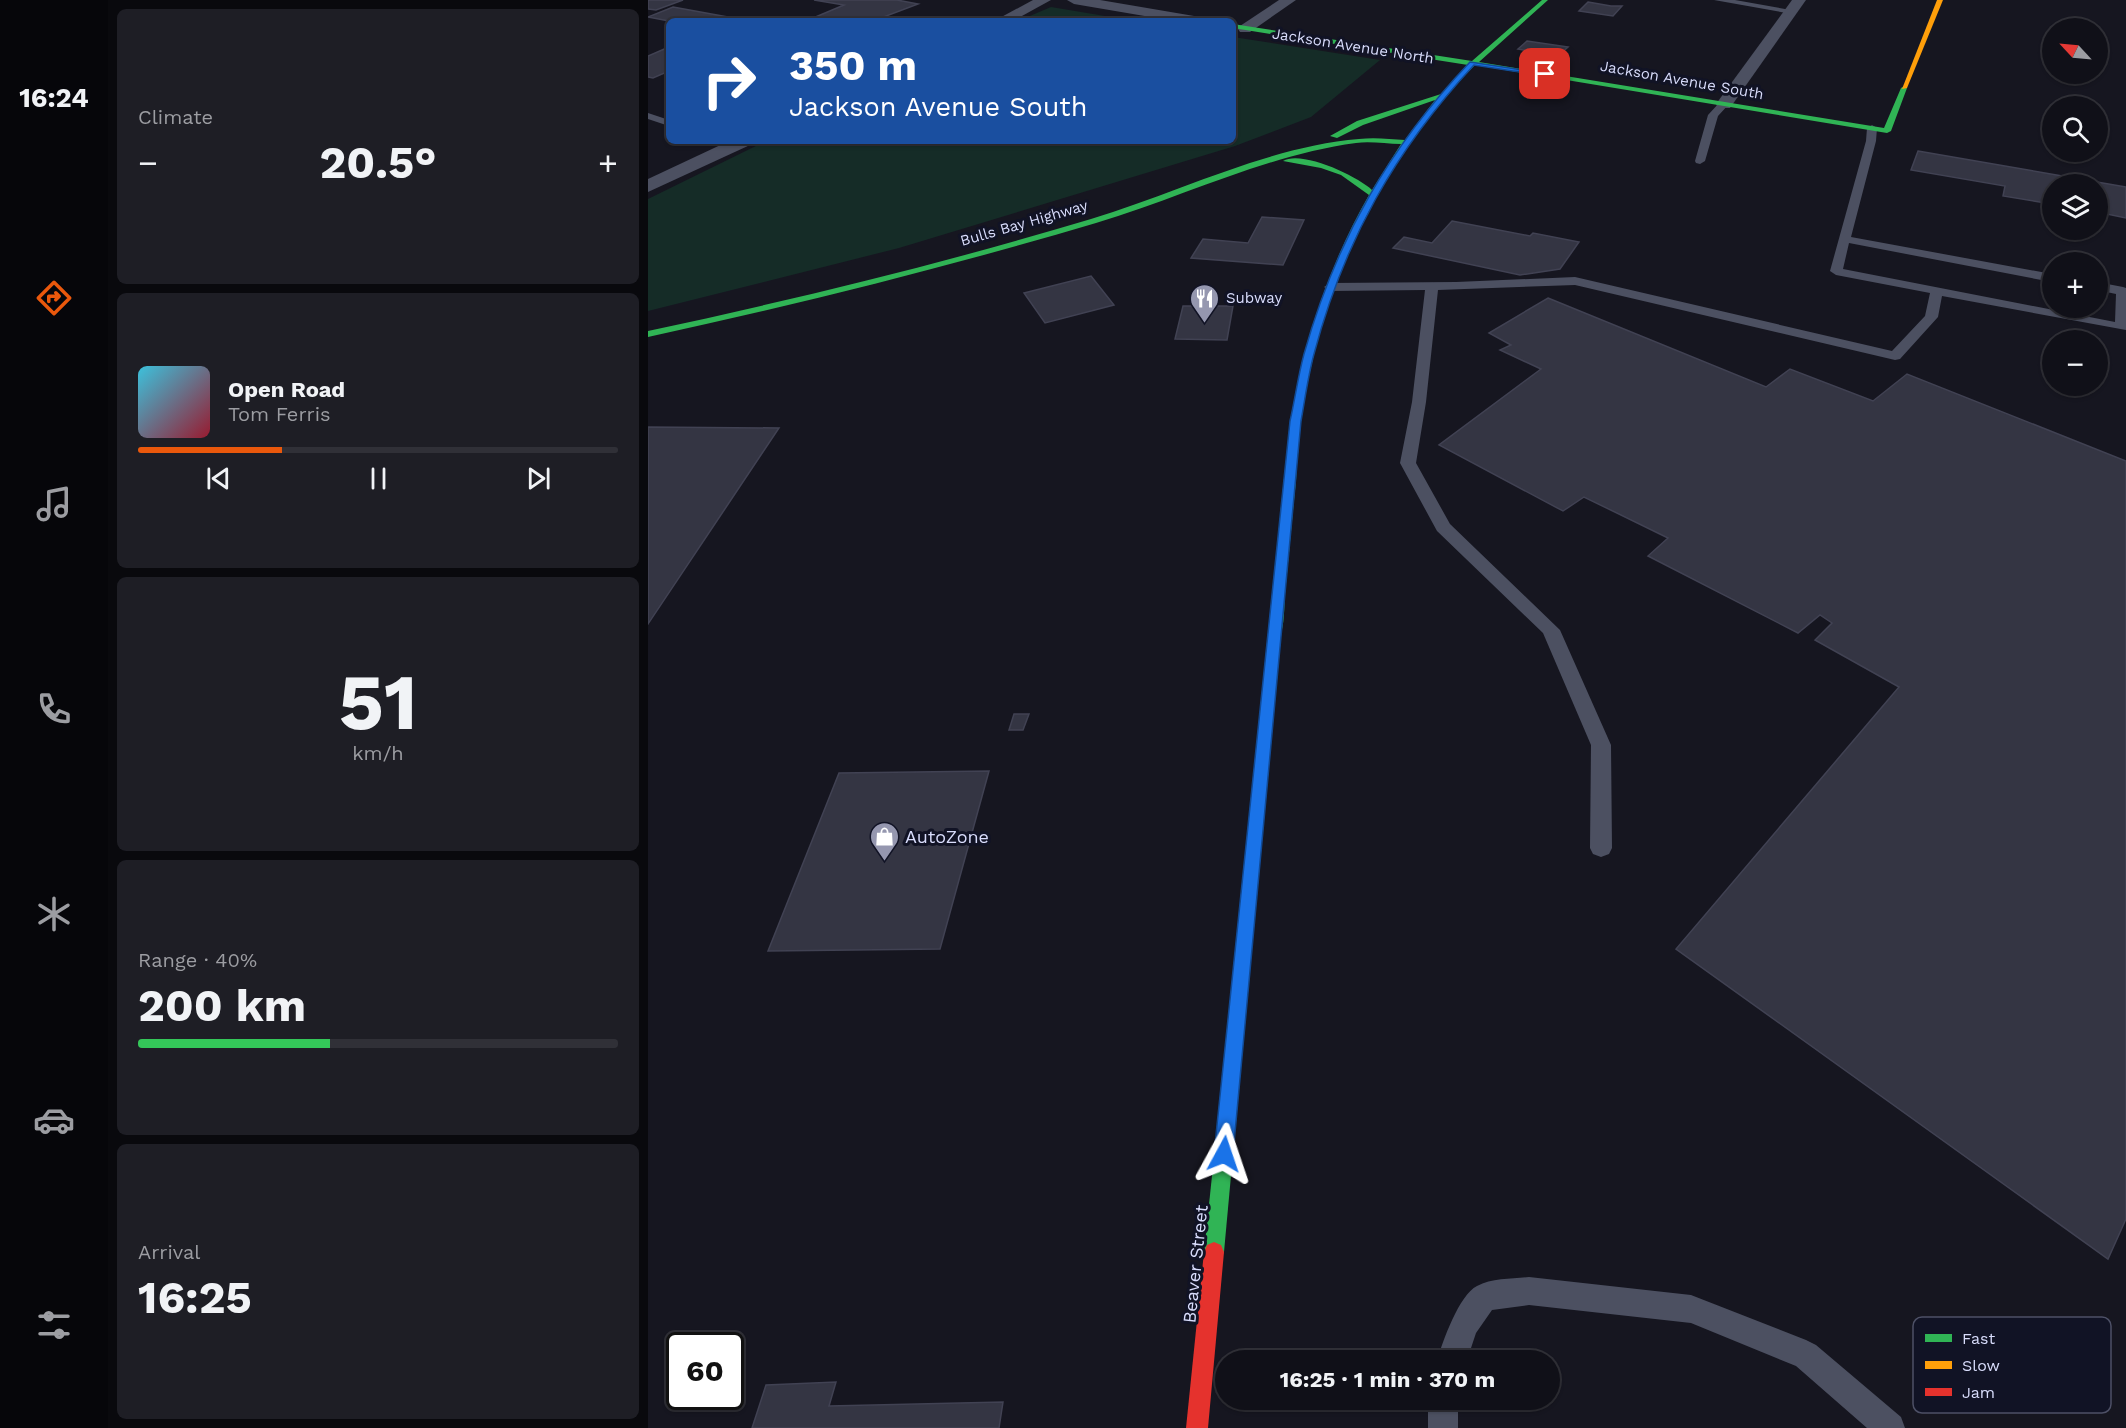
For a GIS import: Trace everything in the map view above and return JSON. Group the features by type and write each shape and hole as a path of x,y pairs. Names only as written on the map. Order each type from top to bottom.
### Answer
{"main road":[{"name":"Beaver Street","path":"1197,1428 1296,421 1309,355 1330,287 1350,238 1372,194 1406,142 1442,96 1473,63 1545,0"},
{"name":"Jackson Avenue South","path":"1473,63 1887,131 1940,0"},
{"name":"Jackson Avenue North","path":"1239,27 1473,63"},
{"path":"1309,149 1360,123 1442,96"},
{"name":"Bulls Bay Highway","path":"648,334 781,306 951,261 1098,219 1309,149 1359,141 1406,142"},
{"path":"1276,160 1307,163 1347,172 1363,183 1372,194"}],"street":[{"path":"1006,18 1044,0"},
{"path":"1074,0 1182,18"},
{"path":"1239,27 1289,0"},
{"path":"1724,104 1796,5"},
{"path":"648,186 729,144"}],"lane":[{"path":"1718,0 1796,5"},
{"path":"1700,161 1713,115 1724,104"},
{"path":"648,116 666,122"},
{"path":"1872,128 1871,141 1836,272 2042,311"},
{"path":"1845,239 2042,276"},
{"path":"1330,287 1575,281 1896,356 1931,317 1937,291"},
{"path":"1432,286 1419,402 1408,463 1443,527 1551,630 1601,745 1601,848"},
{"path":"2076,318 2122,327 2123,291 2108,288"},
{"path":"1455,1350 1464,1325 1484,1297 1529,1291 1691,1309 1806,1355 1890,1428"},
{"path":"1443,1410 1443,1428"}],"green space":[{"path":"1051,7 1117,18 1025,18"},
{"path":"1236,37 1380,60 1311,117 1235,146 899,248 648,311 648,199 760,144 1236,144"}],"building":[{"path":"648,0 683,0 656,10 648,9"},
{"path":"814,0 897,0 918,4 881,18 813,18 844,5"},
{"path":"1588,2 1622,6 1613,16 1579,11"},
{"path":"673,7 734,18 666,18 666,20 648,17"},
{"path":"1527,41 1568,47 1558,56 1518,49"},
{"path":"666,48 666,72 653,78 648,77 648,56"},
{"path":"1918,151 2051,174 2042,174 2042,202 2003,196 2005,186 1911,170"},
{"path":"2108,184 2126,187 2126,218 2108,214"},
{"path":"1262,217 1304,220 1283,265 1191,258 1203,239 1248,243"},
{"path":"1452,221 1530,236 1533,233 1579,242 1560,269 1520,275 1393,248 1404,237 1432,243"},
{"path":"1091,276 1114,305 1045,323 1024,293"},
{"path":"1548,298 1766,387 1790,369 1873,401 1907,374 2126,461 2126,1219 2108,1259 1676,949 1899,687 1815,640 1832,623 1820,615 1798,633 1648,556 1668,538 1584,497 1563,511 1439,445 1541,369 1500,350 1511,345 1489,333"},
{"name":"Subway","path":"1183,306 1233,306 1227,340 1175,339"},
{"path":"648,427 779,428 648,624"},
{"path":"1014,714 1029,714 1023,730 1009,730"},
{"name":"AutoZone","path":"989,771 940,949 768,951 839,773"},
{"path":"836,1382 829,1406 1003,1402 999,1428 752,1428 766,1385"}],"traffic: fast":[{"path":"1275,635 1296,421 1305,374 1318,329 1332,284 1350,240 1395,158 1423,119 1476,61 1545,0"},
{"path":"1236,26 1442,60 1500,66 1887,131 1904,88"},
{"path":"1334,136 1360,123 1442,96"},
{"path":"648,334 873,282 985,252 1128,210 1257,164 1290,155 1356,141 1406,142"},
{"path":"1287,161 1333,169 1353,179 1372,194"},
{"path":"1214,1252 1258,805"}],"traffic: slow":[{"path":"1904,88 1940,0"}],"traffic: jam":[{"path":"1258,805 1275,635"},
{"path":"1197,1428 1214,1252"}],"place":[{"name":"Subway","path":"1205,324"},
{"name":"AutoZone","path":"884,862"}],"route":[{"path":"1224,1154 1281,560 1296,421 1309,355 1330,287 1350,238 1372,194 1406,142 1442,96 1473,63 1545,74"}]}
